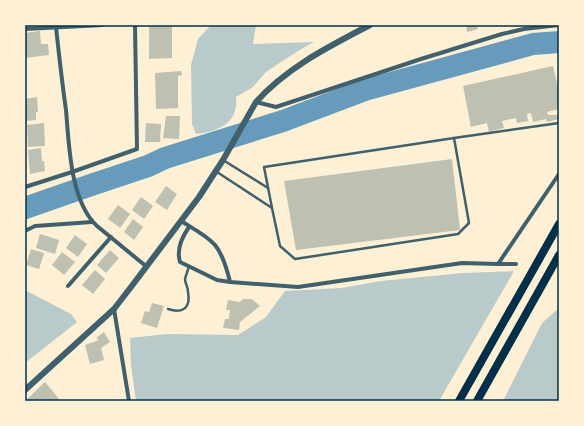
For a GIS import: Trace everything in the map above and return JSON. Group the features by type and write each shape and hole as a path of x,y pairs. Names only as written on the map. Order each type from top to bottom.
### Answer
{"main road":[{"path":"459,401 559,224"},
{"path":"477,401 548,273 559,256"}],"street":[{"path":"25,29 103,25"},
{"path":"25,187 137,149 135,25"},
{"path":"25,390 114,309 181,221 216,171 256,102 277,81 295,68 370,25"},
{"path":"256,102 276,107 502,34 524,29 559,25"},
{"path":"56,27 72,172 84,208 92,222 147,267"},
{"path":"498,264 559,174"},
{"path":"181,221 215,245 225,264 230,282"},
{"path":"25,231 35,226 92,222"},
{"path":"190,227 182,238 178,257 180,262 217,280 230,282 298,286 462,263 516,264"},
{"path":"68,286 111,237"},
{"path":"114,309 129,401"}],"lane":[{"path":"454,138 469,223 458,234 294,259 280,246 264,167 454,138 559,123"},
{"path":"223,160 268,188"},
{"path":"216,171 272,208"},
{"path":"168,309 180,311 185,309 187,305 188,291 185,278 189,266"}],"shaded area":[{"path":"211,25 256,25 253,44 314,42 266,72 253,87 236,97 234,113 230,120 225,124 212,131 196,134 192,124 191,65 198,39"},
{"path":"514,271 439,401 136,401 131,365 130,338 167,334 238,335 266,317 285,291 342,288 381,281 463,273"},
{"path":"25,290 71,314 77,322 25,363"},
{"path":"559,308 559,401 503,401 542,323"}],"building":[{"path":"149,25 172,25 172,58 149,59"},
{"path":"466,25 477,25 478,29 467,32"},
{"path":"40,31 41,44 48,44 49,55 25,58 25,33"},
{"path":"553,66 559,92 559,109 547,112 548,115 559,115 559,119 547,122 546,119 533,122 531,113 527,114 528,121 517,123 516,118 502,121 504,128 489,132 487,123 471,127 463,86"},
{"path":"181,71 182,75 178,76 178,108 156,109 155,73"},
{"path":"37,97 38,112 36,112 36,120 25,121 25,99"},
{"path":"166,116 180,116 179,139 163,138"},
{"path":"44,123 45,146 28,147 27,125"},
{"path":"146,123 161,124 160,142 145,142"},
{"path":"41,148 42,161 44,161 45,171 30,174 28,150"},
{"path":"452,159 460,230 296,250 284,181"},
{"path":"166,186 177,194 167,210 155,202"},
{"path":"141,197 153,206 144,219 132,210"},
{"path":"118,205 130,214 120,228 108,219"},
{"path":"133,219 143,227 134,240 124,232"},
{"path":"40,234 59,240 55,254 36,248"},
{"path":"75,235 87,244 78,257 66,248"},
{"path":"31,249 44,253 39,269 26,265"},
{"path":"110,250 119,258 106,273 97,265"},
{"path":"62,252 75,262 64,275 52,265"},
{"path":"95,270 105,279 93,294 82,285"},
{"path":"243,299 252,299 260,306 240,322 239,330 223,328 225,319 229,319 230,310 226,310 228,300 240,302"},
{"path":"152,303 164,306 157,328 141,323 145,311 149,312"},
{"path":"104,332 110,342 101,348 104,360 90,364 85,345 99,340 96,338"},
{"path":"45,382 59,399 57,401 25,401"}],"waterway":[{"path":"25,208 148,166 165,158 283,121 365,90 533,44 559,42"}]}
